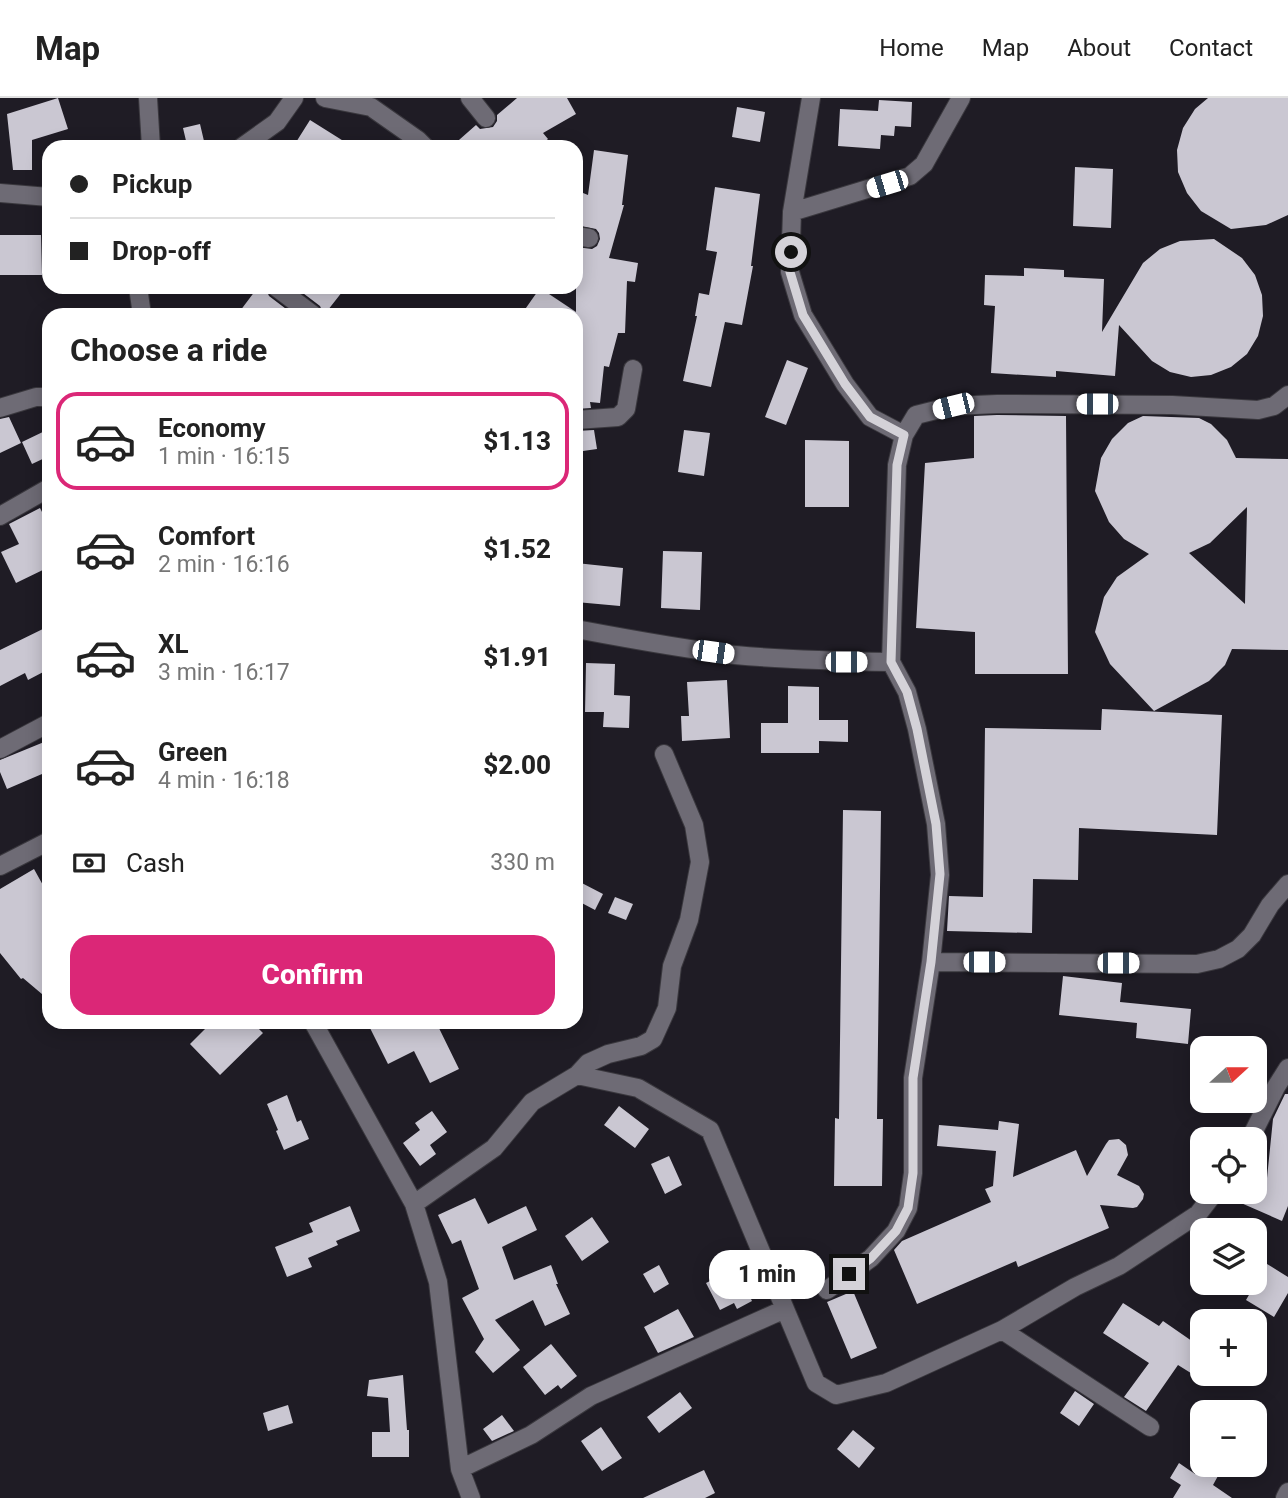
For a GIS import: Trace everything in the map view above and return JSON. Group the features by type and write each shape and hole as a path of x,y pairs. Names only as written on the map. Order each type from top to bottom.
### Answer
{"street":[{"path":"148,98 151,140"},
{"path":"252,140 277,122 294,98"},
{"path":"325,98 371,107 416,140"},
{"path":"470,98 486,118"},
{"path":"811,98 792,212 790,272 803,315 845,384 870,417 904,435"},
{"path":"792,212 910,176 924,164 961,98"},
{"path":"0,193 42,196"},
{"path":"285,294 304,308"},
{"path":"583,420 618,417 626,409 634,369"},
{"path":"827,1290 871,1258 896,1231 908,1208 913,1173 913,1078 931,962 940,874 936,824 917,729 907,692 891,662 897,465 904,435 916,415 953,406 1172,405 1258,410 1274,406 1288,395"},
{"path":"0,408 42,397"},
{"path":"0,516 42,492"},
{"path":"583,630 736,655 891,662"},
{"path":"0,749 42,727"},
{"path":"414,1204 494,1148 533,1102 577,1075 588,1063 608,1054 641,1046 653,1039 667,1008 672,966 689,920 700,862 694,825 664,754"},
{"path":"0,866 42,845"},
{"path":"931,962 1197,964 1219,959 1238,949 1288,884"},
{"path":"317,1029 414,1204 438,1282 460,1469 471,1498"},
{"path":"1256,1127 1288,1068"},
{"path":"577,1075 638,1088 710,1130 816,1383 836,1395 886,1383 1002,1330 1075,1287 1119,1266 1198,1213 1205,1204"},
{"path":"460,1469 531,1435 591,1396 785,1309"},
{"path":"1002,1330 1150,1427"},
{"path":"1285,1498 1288,1492"}],"building":[{"path":"58,98 68,129 32,140 32,170 13,170 7,114"},
{"path":"517,98 567,98 576,114 543,133 547,140 459,140 476,125 480,129 493,127 497,115"},
{"path":"1208,98 1288,98 1288,215 1266,225 1231,229 1201,211 1187,193 1178,172 1177,150 1183,128 1195,109"},
{"path":"879,100 912,102 911,127 895,126 894,136 881,135 880,149 838,146 840,109 878,111"},
{"path":"737,107 765,112 760,142 732,137"},
{"path":"310,120 342,140 297,140"},
{"path":"200,124 204,140 186,140 183,128"},
{"path":"594,150 628,155 624,205 609,258 638,263 635,282 627,281 625,333 618,333 609,367 604,366 600,403 590,402 591,408 583,409 583,308 576,308 576,294 583,294 583,248 592,249 600,239 596,229 583,226 583,193 588,195"},
{"path":"1075,167 1113,169 1111,228 1073,226"},
{"path":"715,187 760,194 753,266 742,325 725,322 711,387 683,381 697,316 699,293 709,295 717,252 706,250"},
{"path":"0,235 41,235 42,275 0,275"},
{"path":"1214,239 1242,258 1255,275 1262,295 1263,316 1258,336 1247,354 1231,367 1211,375 1191,377 1170,372 1152,361 1119,325 1115,376 1056,371 1056,377 991,373 995,306 984,305 985,275 1024,276 1024,268 1064,270 1064,277 1104,279 1102,332 1143,263 1160,249 1180,241"},
{"path":"253,294 268,294 285,308 242,308"},
{"path":"304,294 340,294 330,308 320,306"},
{"path":"536,294 549,294 570,308 526,308"},
{"path":"787,360 808,368 786,425 765,417"},
{"path":"974,416 1066,416 1068,674 975,674 975,632 916,628 925,463 974,458"},
{"path":"1143,416 1199,418 1211,424 1227,440 1236,458 1288,459 1288,650 1232,649 1225,665 1209,681 1154,711 1110,664 1095,632 1104,597 1117,577 1149,554 1124,539 1109,522 1095,491 1101,458 1112,439 1128,423","holes":["1247,507 1245,604 1189,553 1210,543"]},
{"path":"9,417 21,443 0,453 0,419"},
{"path":"594,430 597,449 583,451 583,431"},
{"path":"684,430 710,433 704,476 678,472"},
{"path":"42,432 42,459 32,464 22,442"},
{"path":"805,440 849,441 849,507 805,507"},
{"path":"40,508 42,512 42,570 16,583 1,552 19,544 9,524"},
{"path":"663,551 702,552 700,610 661,608"},
{"path":"583,564 623,568 620,606 583,603"},
{"path":"42,629 42,673 28,680 25,673 0,686 0,650"},
{"path":"586,663 615,664 614,695 630,696 629,728 603,727 604,712 585,712"},
{"path":"727,680 730,738 682,741 681,716 689,716 687,682"},
{"path":"788,686 819,687 819,720 848,720 848,742 819,741 819,753 761,753 761,723 788,723"},
{"path":"1102,709 1222,715 1217,835 1079,828 1078,880 1033,879 1032,933 947,931 949,896 983,897 985,728 1101,730"},
{"path":"42,743 42,774 7,789 0,772 0,760"},
{"path":"843,810 881,811 877,1119 883,1119 882,1186 834,1186 835,1118 839,1119"},
{"path":"34,869 42,883 42,994 21,979 0,953 0,889"},
{"path":"583,884 603,894 595,910 583,904"},
{"path":"615,897 633,904 626,920 608,913"},
{"path":"1063,976 1122,983 1120,1002 1191,1009 1188,1044 1136,1038 1137,1023 1059,1015"},
{"path":"205,1029 259,1029 263,1033 220,1075 190,1044"},
{"path":"370,1029 439,1029 459,1069 430,1083 414,1051 388,1064"},
{"path":"1285,1094 1288,1094 1288,1206 1282,1221 1243,1204 1267,1204 1273,1119"},
{"path":"287,1095 297,1122 301,1120 309,1139 284,1150 267,1104"},
{"path":"619,1106 649,1129 635,1148 604,1125"},
{"path":"432,1111 447,1132 430,1145 436,1154 420,1166 403,1143 420,1130 415,1123"},
{"path":"999,1121 1019,1124 1013,1177 1076,1150 1087,1176 1109,1140 1119,1139 1126,1145 1128,1155 1117,1175 1139,1186 1144,1194 1143,1199 1133,1208 1100,1205 1109,1228 1018,1267 1016,1261 917,1304 894,1250 902,1241 991,1202 985,1189 993,1186 996,1151 937,1146 939,1125 998,1130"},
{"path":"669,1156 682,1185 665,1194 651,1164"},
{"path":"475,1198 488,1224 526,1206 537,1230 502,1247 514,1280 551,1265 556,1284 570,1314 545,1326 533,1300 495,1320 520,1350 493,1373 475,1352 484,1339 462,1298 479,1289 461,1240 452,1244 438,1215"},
{"path":"350,1206 360,1231 336,1241 338,1245 308,1258 312,1267 287,1277 275,1247 313,1232 309,1223"},
{"path":"592,1217 609,1242 582,1261 565,1236"},
{"path":"1267,1264 1288,1277 1288,1293 1274,1317 1267,1313 1267,1309 1261,1309 1246,1300 1249,1295 1267,1295"},
{"path":"659,1265 669,1284 654,1293 643,1274"},
{"path":"736,1268 752,1301 737,1309 734,1303 720,1310 706,1283"},
{"path":"853,1291 877,1348 851,1359 827,1302"},
{"path":"1123,1303 1159,1326 1163,1321 1190,1340 1190,1372 1178,1365 1146,1411 1124,1397 1149,1363 1103,1333"},
{"path":"678,1309 694,1337 658,1353 644,1327"},
{"path":"551,1344 577,1376 561,1389 558,1385 545,1395 523,1367"},
{"path":"403,1375 409,1457 372,1457 372,1432 390,1432 388,1398 367,1396 369,1380"},
{"path":"1075,1391 1094,1404 1079,1426 1060,1413"},
{"path":"680,1392 692,1408 659,1433 647,1417"},
{"path":"288,1405 293,1423 268,1431 263,1413"},
{"path":"502,1415 514,1431 492,1441 483,1429"},
{"path":"601,1427 622,1458 602,1471 581,1441"},
{"path":"853,1430 875,1448 859,1468 837,1449"},
{"path":"1179,1463 1190,1471 1190,1477 1217,1477 1213,1485 1232,1498 1173,1498 1181,1485 1170,1478"},
{"path":"704,1470 715,1493 705,1498 643,1498"}],"route":[{"path":"791,252 790,272 803,315 845,384 870,417 904,435 897,465 891,662 907,692 917,729 936,824 940,874 931,962 913,1078 913,1173 908,1208 896,1231 871,1258 849,1274"}]}
